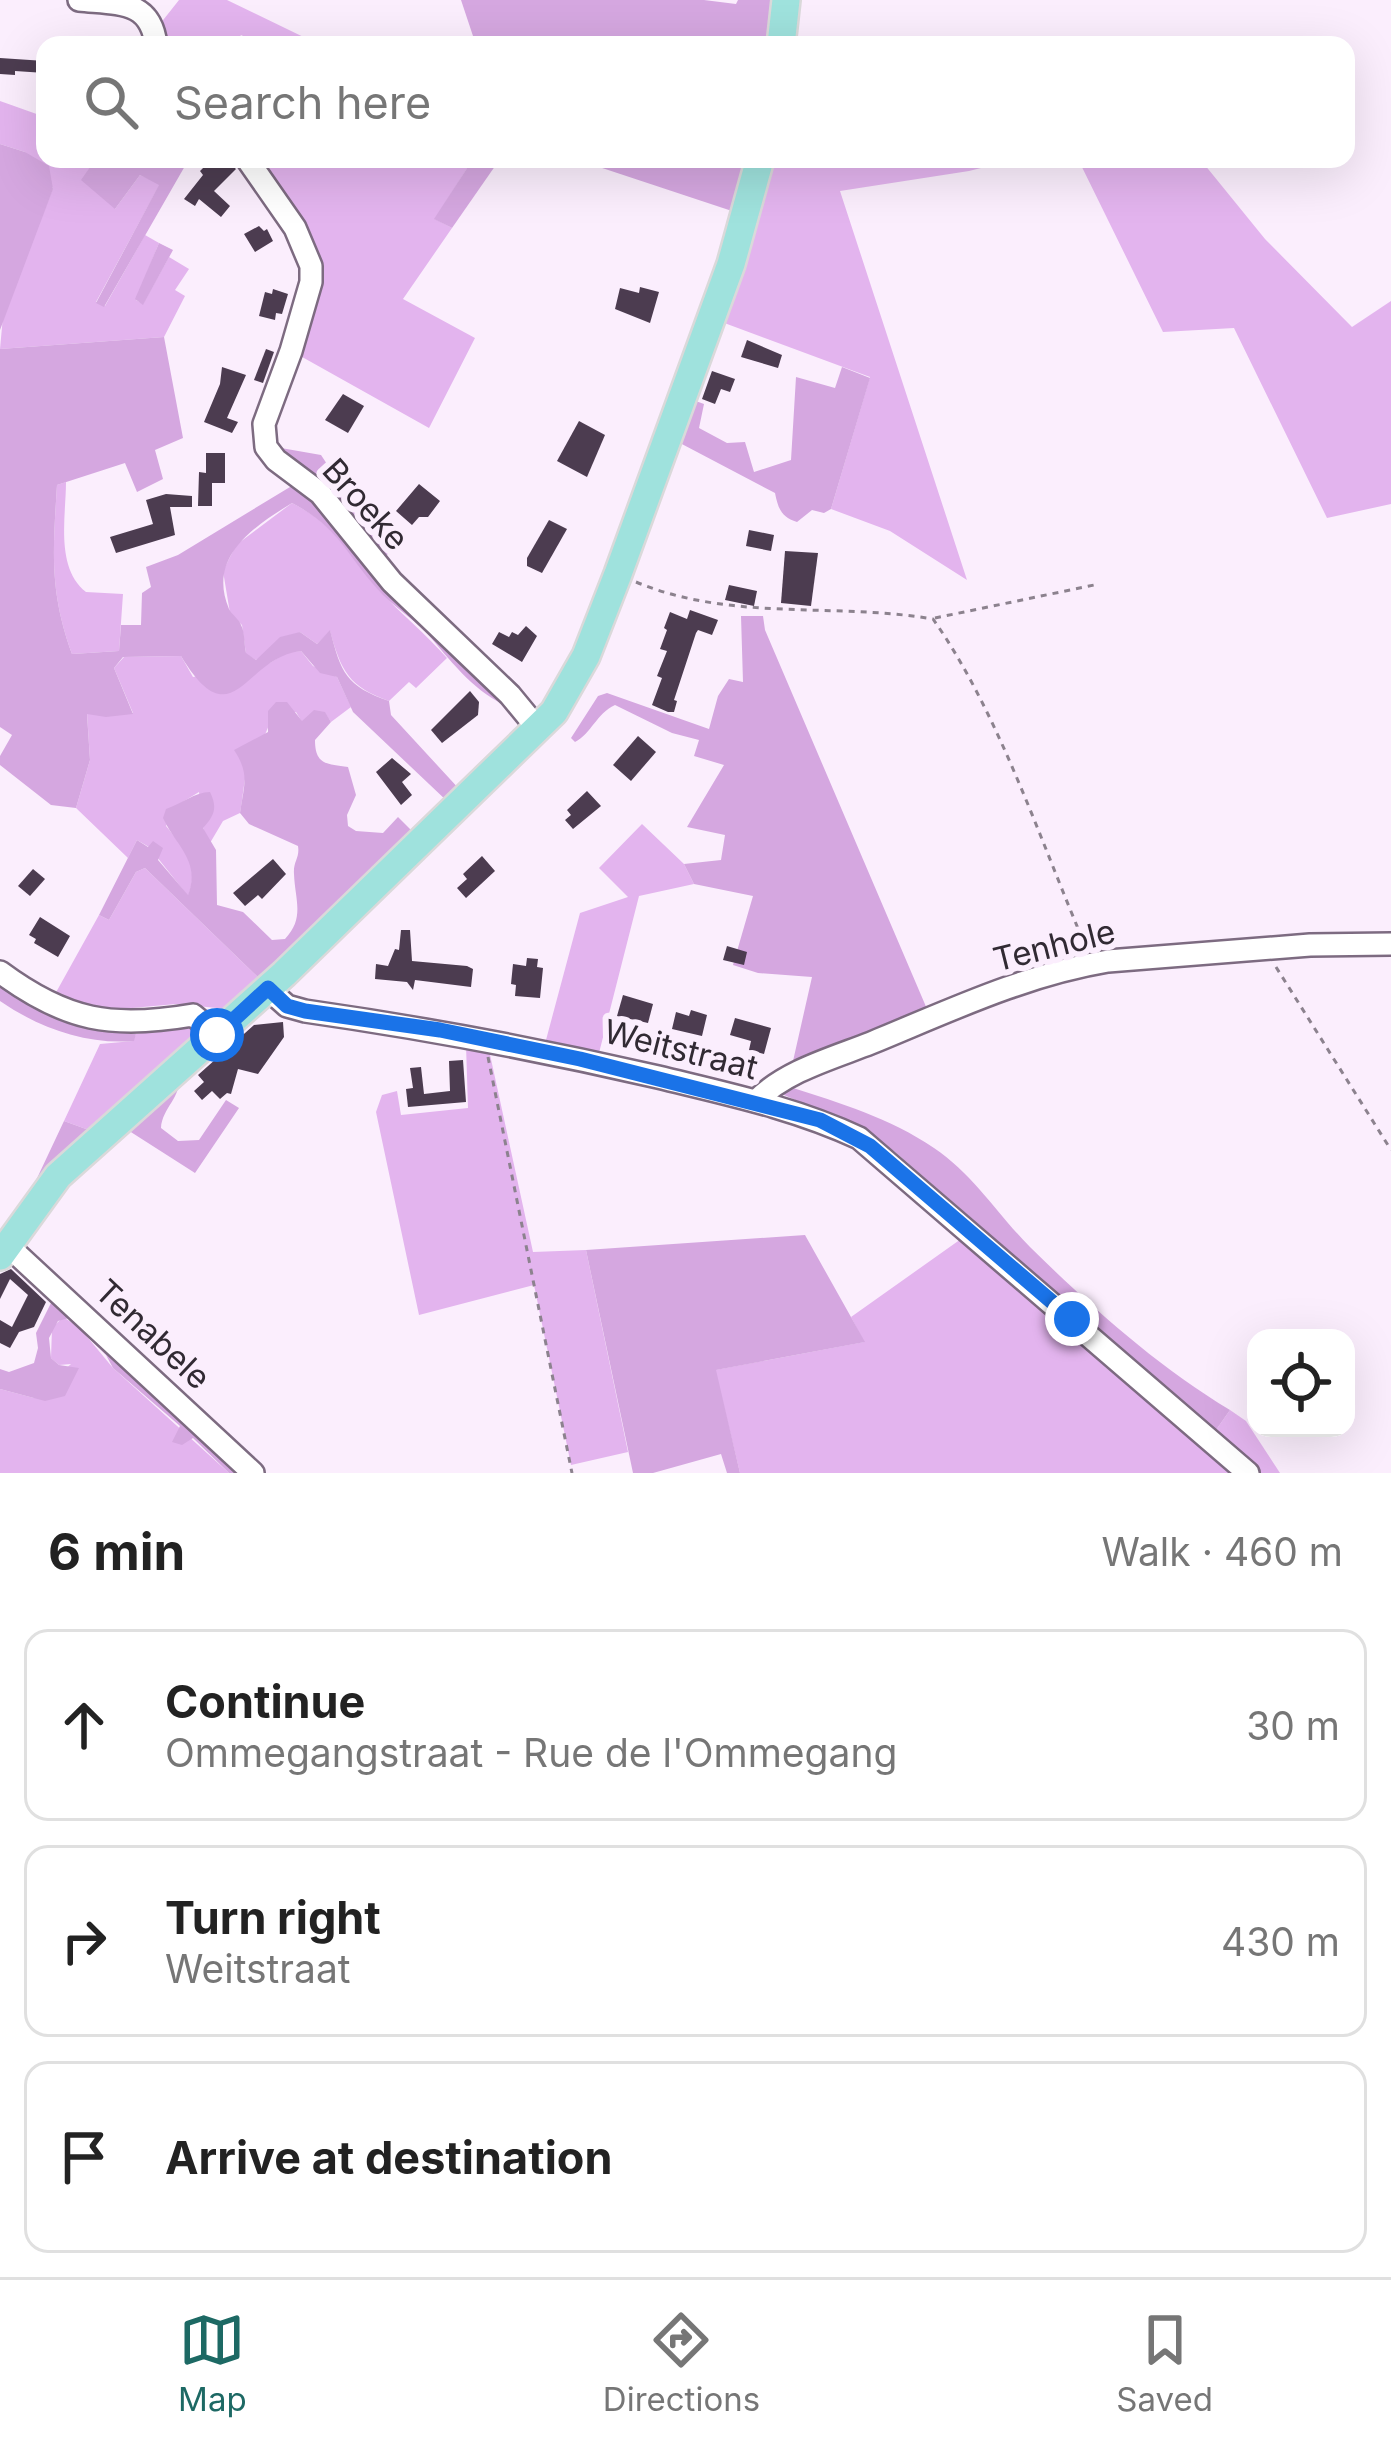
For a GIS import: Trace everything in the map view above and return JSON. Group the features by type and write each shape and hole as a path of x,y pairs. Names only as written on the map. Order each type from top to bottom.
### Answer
{"main road":[{"path":"782,36 786,0"},
{"path":"3,1250 58,1176 268,988 538,729 574,680 724,285 757,168"}],"street":[{"path":"79,0 138,8 152,20 155,36"},
{"name":"Broeke","path":"253,168 295,227 311,266 311,282 291,352 264,424 266,447 320,493 392,582 510,695 538,729"},
{"name":"Tenhole","path":"756,1101 779,1081 956,1007 1032,978 1092,963 1391,944"},
{"path":"0,972 64,1012 119,1022 193,1015 217,1035"},
{"name":"Weitstraat","path":"268,988 287,1006 305,1011 484,1039 820,1120 870,1146 1248,1473"},
{"name":"Tenabele","path":"3,1250 253,1473"}],"path":[{"path":"618,574 668,594 733,608 867,609 933,619 1100,584"},
{"path":"933,619 949,640 985,712 1092,963"},
{"path":"1267,949 1391,1150"},
{"path":"484,1039 572,1473"}],"shaded area":[{"path":"179,0 227,0 301,36 160,36 160,24"},
{"path":"461,0 736,4 738,0 782,0 779,36 473,36"},
{"path":"0,101 36,114 36,166 25,152 0,144"},
{"path":"0,144 36,158 36,168 49,168 53,189 0,330"},
{"path":"37,168 113,168 115,209 140,175 160,184 96,302 105,306 145,235 159,243 136,300 143,304 169,257 189,269 175,290 185,296 164,337 0,349 3,316 53,188"},
{"path":"89,168 184,168 104,307 96,303 159,185 140,175 115,209 81,180"},
{"path":"257,168 467,168 435,219 452,228 403,299 475,338 429,428 295,353 313,294"},
{"path":"467,168 494,168 452,228 434,219"},
{"path":"602,168 754,168 741,214"},
{"path":"764,168 981,168 840,191 967,580 890,531 831,509 870,377 719,321"},
{"path":"1082,168 1207,168 1265,239 1352,327 1391,301 1391,504 1327,518 1234,328 1163,332"},
{"path":"159,243 173,250 143,305 135,299"},
{"path":"164,337 183,438 155,450 163,479 137,492 125,463 57,485 56,590 72,654 119,651 121,625 141,625 142,593 151,587 146,567 178,555 290,487 296,472 275,455 281,448 321,455 333,473 334,488 349,502 365,492 362,520 388,550 386,563 514,688 508,706 466,677 383,595 322,523 292,503 249,533 229,559 224,590 229,609 242,628 246,653 256,660 280,637 300,632 317,644 330,630 348,676 363,690 389,701 391,715 461,791 448,802 353,712 337,677 320,673 301,651 282,656 227,694 214,692 199,681 181,656 123,657 114,668 133,714 87,714 90,760 76,808 51,805 0,765 12,735 0,727 0,349"},
{"path":"842,367 870,378 831,509 824,513 812,510 797,522 792,520 781,511 775,493 678,442 693,400 704,404 699,428 727,443 745,442 754,472 791,460 796,377 835,388"},
{"path":"66,482 64,541 70,569 86,592 123,594 119,651 72,654 56,590 54,551 57,485"},
{"path":"292,503 331,531 379,590 447,658 416,688 409,682 389,701 364,690 343,667 330,631 317,644 300,632 256,660 246,654 242,625 230,613 223,571 236,545"},
{"path":"741,616 763,616 930,1016 791,1070 812,977 758,973 733,965 753,896 694,884 684,864 721,860 725,835 687,827 724,765 694,756 699,740 672,733 615,705 581,738 575,742 571,738 598,696 607,693 709,729 718,696 729,679 743,682"},
{"path":"301,651 313,666 337,677 351,707 331,722 325,713 302,722 296,712 271,718 247,769 240,813 223,821 210,843 204,835 199,792 176,806 166,826 191,867 188,896 149,847 137,840 128,858 76,808 90,760 87,713 133,713 114,668 124,657 181,656 193,677 270,663 287,652"},
{"path":"276,702 287,702 302,721 314,710 325,712 331,722 315,740 316,748 324,762 348,767 356,795 347,815 348,826 383,833 398,817 416,835 264,983 145,868 136,872 109,920 99,915 137,840 148,847 153,841 163,848 158,860 188,895 189,863 163,818 166,809 210,792 214,812 203,828 216,850 217,905 243,912 272,940 285,939 297,916 294,870 298,846 249,824 240,813 244,773 234,750 268,732 268,711"},
{"path":"642,824 684,864 694,884 639,896 599,1053 546,1040 580,913 628,897 599,868"},
{"path":"145,868 264,983 227,1009 176,1004 110,1010 83,1007 54,996 99,915 109,920 136,872"},
{"path":"0,981 48,1013 79,1025 136,1034 134,1041 99,1040 47,1027 0,1001"},
{"path":"182,1026 196,1035 94,1128 64,1121 100,1044 133,1041 136,1034"},
{"path":"466,1045 489,1050 533,1252 586,1250 628,1452 571,1465 534,1285 419,1315 376,1112 382,1095 397,1091 401,1115 468,1108"},
{"path":"179,1076 178,1090 161,1128 178,1141 199,1140 226,1100 239,1108 195,1173 123,1127"},
{"path":"790,1087 882,1120 948,1159 1030,1247 1101,1313 1230,1410 1216,1430 895,1152 861,1129 784,1095"},
{"path":"64,1121 94,1128 31,1191"},
{"path":"805,1235 865,1342 716,1370 740,1473 727,1473 721,1454 653,1473 633,1473 586,1250"},
{"path":"961,1239 1234,1473 740,1473 715,1370 864,1342 851,1317"},
{"path":"55,1295 245,1473 229,1473 193,1438 182,1445 172,1442 180,1426 113,1368 69,1318 58,1321 49,1338 51,1358 59,1365 79,1368 65,1396 45,1401 0,1389 0,1369 9,1372 34,1363 36,1333"},
{"path":"63,1317 79,1327 113,1368 229,1473 0,1473 0,1389 34,1398 71,1364 59,1365 51,1358 52,1328"},
{"path":"1230,1410 1246,1421 1247,1437 1256,1437 1280,1473 1261,1473 1216,1430"}],"building":[{"path":"0,58 36,60 36,72 0,74"},
{"path":"236,169 214,191 230,206 221,217 199,199 195,206 184,199 203,175 200,171"},
{"path":"259,226 267,229 273,241 255,252 244,234"},
{"path":"640,287 659,292 650,323 615,309 620,288 639,293"},
{"path":"273,289 288,294 275,320 259,316 265,292 272,294"},
{"path":"747,340 782,355 778,368 741,357"},
{"path":"266,349 274,352 263,383 254,380"},
{"path":"222,367 246,375 227,418 238,422 232,433 204,422"},
{"path":"712,371 735,379 730,392 721,389 715,404 702,399"},
{"path":"343,394 364,406 348,433 325,420"},
{"path":"579,421 605,435 587,477 557,461"},
{"path":"206,453 225,453 225,483 212,483 212,506 198,506 199,472 206,473"},
{"path":"419,484 440,501 428,517 419,517 412,525 396,511"},
{"path":"166,494 192,496 192,507 170,507 175,535 116,553 110,537 153,524 146,500"},
{"path":"549,520 567,529 542,573 527,566 527,558"},
{"path":"749,530 774,535 771,551 746,546"},
{"path":"785,551 818,553 811,606 781,603"},
{"path":"729,585 757,591 754,606 725,600"},
{"path":"690,610 718,620 712,635 696,633 674,712 668,712 652,705 667,651 660,649 664,628 670,612 687,619"},
{"path":"526,626 537,636 522,662 492,644 499,632 518,635"},
{"path":"470,691 479,702 478,715 442,743 431,730"},
{"path":"638,736 656,752 631,781 613,765"},
{"path":"392,758 411,774 402,782 412,795 401,805 376,772"},
{"path":"587,791 601,806 573,829 565,820 571,815 567,810"},
{"path":"482,856 495,871 466,898 457,888 467,879 463,874"},
{"path":"273,859 286,874 262,899 258,895 245,906 233,893"},
{"path":"33,869 45,879 30,896 18,886"},
{"path":"40,917 70,936 58,957 29,935"},
{"path":"401,930 410,930 412,961 467,966 473,969 471,987 415,980 413,990 407,982 375,979 376,964 388,966 395,949 399,950"},
{"path":"727,946 747,952 744,965 723,960"},
{"path":"527,958 538,959 537,967 543,968 540,998 515,996 516,985 511,984 513,964 526,966"},
{"path":"623,995 653,1004 648,1023 617,1016"},
{"path":"691,1010 707,1015 702,1036 672,1029 676,1012 689,1016"},
{"path":"735,1018 771,1028 764,1054 749,1050 751,1041 730,1035"},
{"path":"283,1022 284,1037 258,1074 238,1069 231,1094 220,1099 212,1091 202,1100 194,1091 204,1082 198,1075 254,1025"},
{"path":"463,1060 466,1102 408,1107 406,1089 413,1088 410,1068 421,1067 424,1094 450,1091 449,1061"},
{"path":"11,1269 46,1302 34,1327 19,1332 10,1348 0,1343 0,1320 12,1327 28,1295 10,1279 0,1299 0,1274"}],"route":[{"path":"217,1035 268,988 287,1006 305,1011 440,1030 580,1059 820,1120 860,1138 1072,1319"}]}
